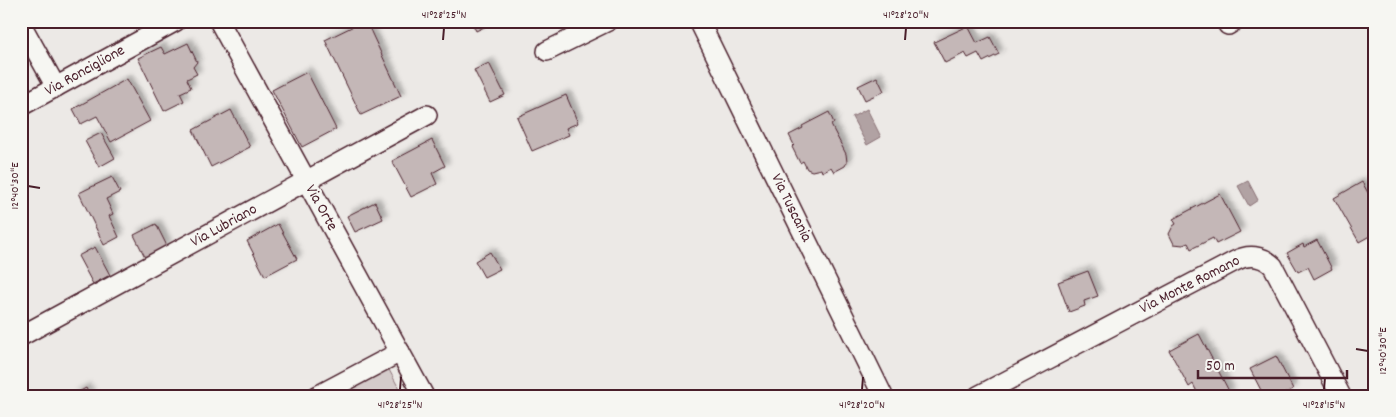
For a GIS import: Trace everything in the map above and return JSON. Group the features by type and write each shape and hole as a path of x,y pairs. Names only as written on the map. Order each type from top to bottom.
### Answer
{"street":[{"name":"Via Ronciglione","path":"21,106 176,21"},
{"name":"Via Orte","path":"219,21 424,396"},
{"path":"547,51 608,21"},
{"name":"Via Tuscania","path":"699,21 883,396"},
{"path":"21,24 56,87"},
{"name":"Via Lubriano","path":"21,336 427,115"},
{"name":"Via Monte Romano","path":"978,396 1235,261 1245,257 1252,257 1264,259 1273,266 1341,396"},
{"path":"317,396 400,352"}],"shaded area":[{"path":"867,109 881,137 867,145 852,117"},
{"path":"1248,181 1258,200 1249,206 1238,186"},
{"path":"387,366 403,396 333,396"}],"building":[{"path":"366,21 401,96 361,115 325,40"},
{"path":"471,21 497,21 476,31"},
{"path":"968,26 977,43 990,37 999,54 983,62 978,53 968,58 965,53 945,63 934,42"},
{"path":"188,43 197,62 193,67 197,74 187,79 191,88 180,93 184,101 164,111 138,58 161,47 165,54"},
{"path":"489,63 505,95 490,102 474,70"},
{"path":"307,72 336,129 302,147 272,90"},
{"path":"877,77 884,91 865,100 858,86"},
{"path":"127,79 150,121 111,142 97,116 81,124 73,109"},
{"path":"566,95 578,123 566,128 569,135 532,151 517,117"},
{"path":"231,110 250,147 211,167 193,130"},
{"path":"829,112 834,123 831,125 846,154 847,162 845,166 834,172 831,167 822,172 821,169 812,171 807,169 803,161 800,163 792,147 794,145 789,135"},
{"path":"101,133 115,158 99,167 85,141"},
{"path":"432,140 445,166 432,173 437,184 411,197 392,161"},
{"path":"112,177 120,192 106,199 113,214 109,216 119,237 104,245 79,193"},
{"path":"1362,182 1372,200 1375,198 1375,233 1359,242 1334,198"},
{"path":"1220,194 1240,232 1216,244 1213,238 1191,249 1188,243 1183,245 1174,244 1169,234 1176,224 1173,219"},
{"path":"375,202 383,219 355,232 347,216"},
{"path":"156,224 167,246 145,257 134,235"},
{"path":"278,224 297,259 265,276 247,241"},
{"path":"1317,240 1332,269 1314,279 1308,267 1298,272 1287,253 1303,244 1304,247"},
{"path":"95,247 110,275 93,284 78,256"},
{"path":"490,252 500,269 484,277 475,261"},
{"path":"1088,271 1098,296 1084,301 1085,306 1069,312 1058,282"},
{"path":"1199,334 1230,393 1225,396 1199,396 1193,384 1189,387 1169,350"},
{"path":"1276,356 1293,389 1280,396 1264,396 1250,369"},
{"path":"86,388 90,396 73,396 73,395"}]}
